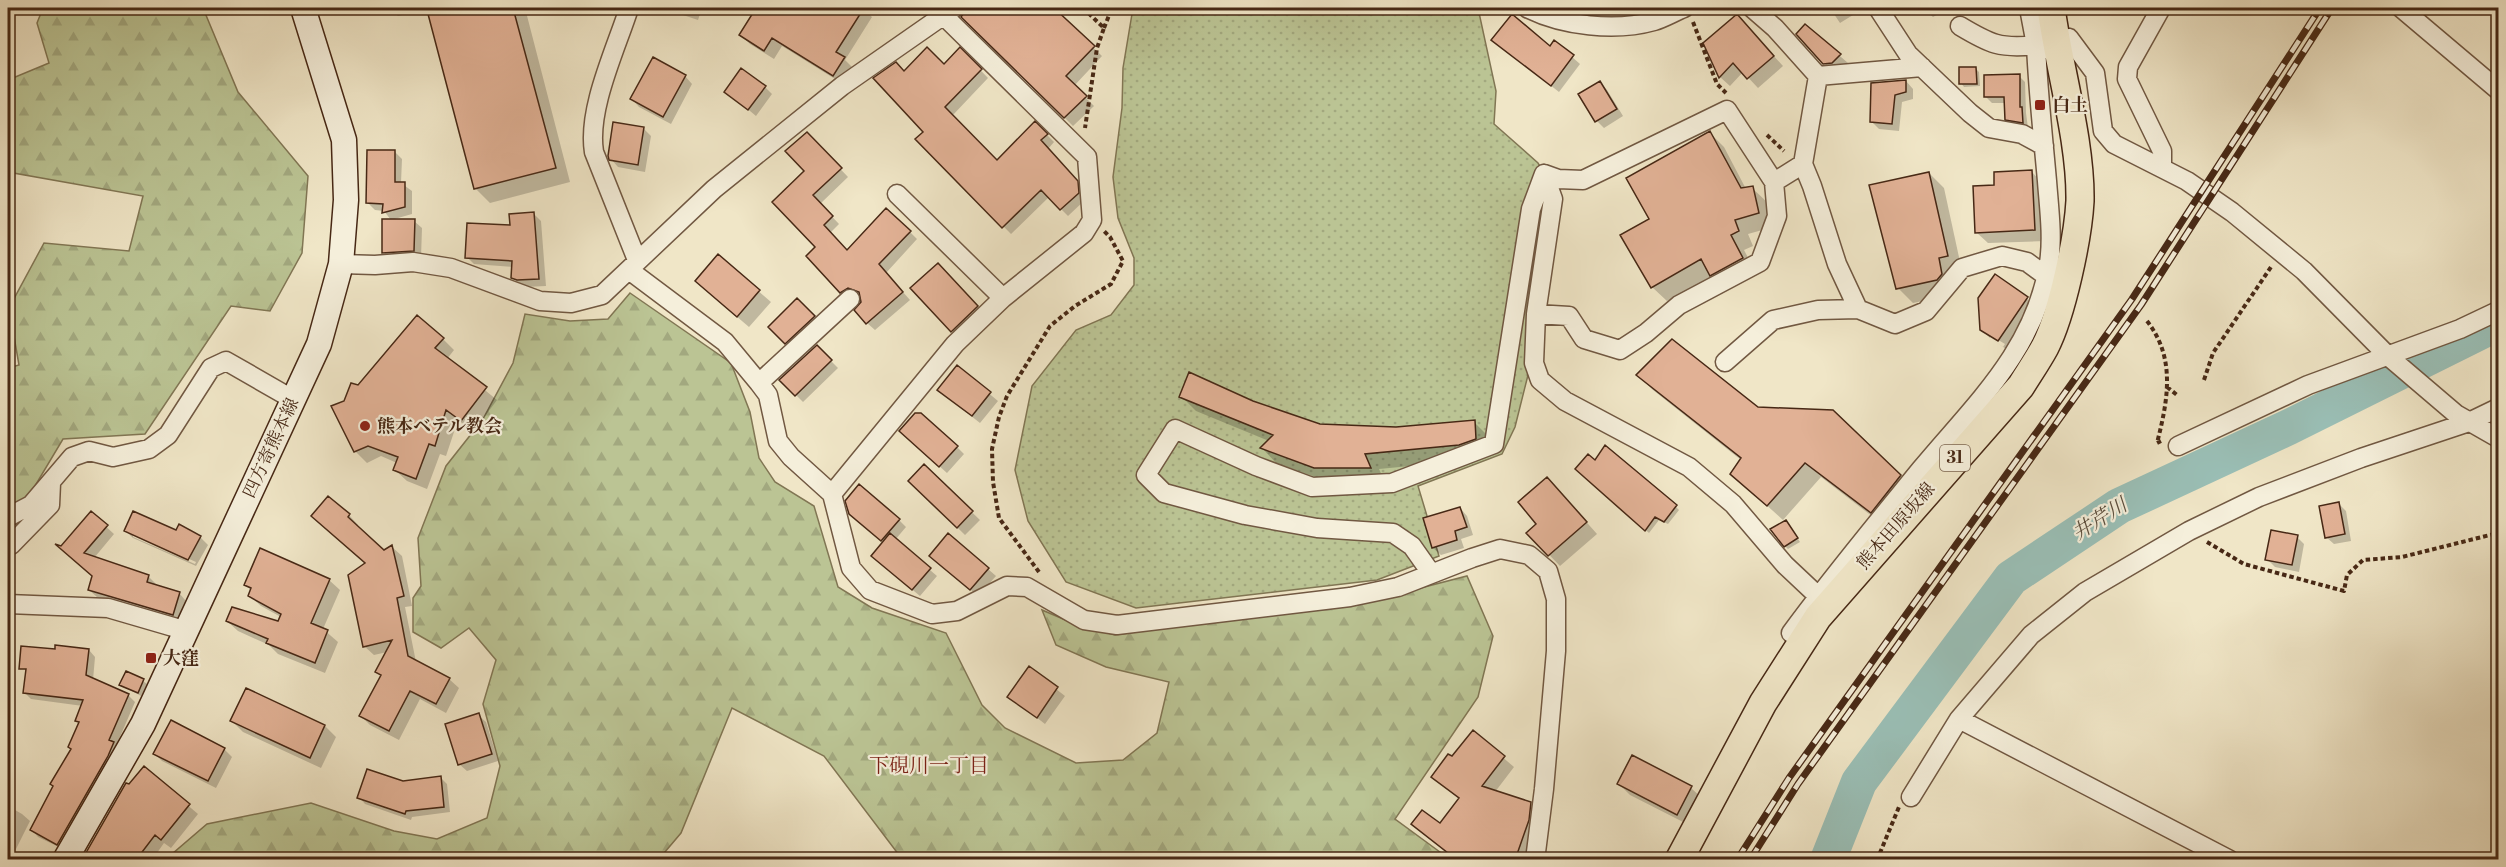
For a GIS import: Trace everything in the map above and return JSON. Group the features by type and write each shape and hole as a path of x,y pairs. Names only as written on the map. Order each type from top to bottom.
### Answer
{"main road":[{"name":"四方寄熊本線","path":"64,860 143,724 319,344 341,264 346,200 344,140 303,8"},
{"name":"熊本田原坂線","path":"1679,860 1763,703 1818,616 2021,386 2046,346 2062,299 2073,251 2080,201 2075,147 2056,51 2051,8"}],"street":[{"path":"629,8 603,82 592,136 594,152 633,265 725,342 768,395 778,441 791,457 832,494 851,568 870,590 932,615 957,611 1007,586 1027,587 1084,621 1117,625 1350,597 1398,587 1500,549 1529,555 1548,571 1556,599 1556,651 1544,789 1535,860"},
{"path":"1527,8 1548,18 1582,25 1623,25 1688,13"},
{"path":"1752,8 1776,28 1818,76"},
{"path":"1878,8 1908,54 1989,128 2022,134 2044,146"},
{"path":"2029,8 2056,51"},
{"path":"1791,633 1818,596 1956,426 2001,376 2041,300 2049,261 2050,220 2044,146 2064,8"},
{"path":"2161,8 2128,67 2127,79 2162,152 2162,167"},
{"path":"2401,8 2499,90"},
{"path":"341,264 375,265 413,262 451,268 540,301 571,303 602,295 714,189 842,86 949,11 1087,157 1092,220 1084,233 1003,297 955,344 832,494"},
{"path":"1960,26 1988,42 2011,48 2056,51 2095,73 2103,130 2114,144 2162,167 2202,190 2304,270 2388,356 2462,418 2499,438"},
{"path":"1818,76 1922,67"},
{"path":"1818,76 1803,164 1837,264 1858,309"},
{"path":"1536,314 1569,316 1584,339 1620,350 1646,333 1679,305 1760,262 1777,216 1774,182 1727,111 1583,180 1558,179 1544,174"},
{"path":"1774,182 1803,164"},
{"path":"1544,174 1553,199 1536,314 1534,363 1540,380 1565,401 1689,467 1733,504 1785,565 1818,596"},
{"path":"1431,573 1412,546 1393,533 1317,528 1245,515 1164,493 1146,475 1175,429 1256,466 1312,487 1392,483 1494,444 1531,209 1544,174"},
{"path":"897,194 1003,297"},
{"path":"1725,362 1773,320 1818,310 1858,309 1895,324 1926,311 1962,268 2002,256 2027,262 2046,276"},
{"path":"759,383 850,299"},
{"path":"2178,446 2308,385 2388,356 2499,311"},
{"path":"8,517 31,505 72,457 89,451 113,457 148,449 168,435 211,368 226,362 294,400"},
{"path":"1911,797 1959,719 2031,635 2085,592 2189,531 2259,497 2462,418 2499,408"},
{"path":"8,546 50,505 51,483"},
{"path":"8,604 108,608 187,631"},
{"path":"1959,719 2230,860"}],"path":[{"path":"1083,8 1104,28"},
{"path":"1087,157 1085,132 1089,94 1097,48 1112,8"},
{"path":"1688,13 1717,84"},
{"path":"1047,597 1047,585 1017,540 999,518 993,482 992,449 999,417 1007,396 1050,326 1075,306 1111,284 1123,261 1110,237 1092,220"},
{"path":"2204,380 2213,353 2282,252"},
{"path":"2147,321 2157,334 2166,359 2167,387 2164,417 2157,443 2175,437 2178,446"},
{"path":"2167,387 2177,395"},
{"path":"2189,531 2244,564 2344,591 2347,575 2363,560 2402,557 2499,533"}],"green space":[{"path":"43,8 203,8 238,92 308,176 302,253 270,311 231,306 145,434 63,439 26,501 8,516 8,368 19,365 9,308 44,243 129,251 143,196 8,172 8,80 49,63 37,23"},
{"path":"1133,8 1478,8 1496,91 1494,124 1538,163 1560,201 1533,355 1515,427 1502,454 1418,486 1439,556 1377,580 1136,608 1066,582 1028,521 1015,470 1032,386 1076,330 1111,315 1134,285 1134,258 1118,218 1113,177 1122,108 1123,68"},
{"path":"630,293 731,363 750,412 759,458 775,482 814,506 838,587 872,608 946,633 982,705 1005,728 1076,763 1123,760 1157,733 1169,682 1106,667 1056,645 1042,610 1075,624 1115,635 1217,620 1355,605 1467,576 1493,636 1478,697 1395,819 1444,855 1440,859 902,859 824,756 732,708 681,833 659,859 165,860 207,824 311,803 394,831 437,839 487,818 500,766 483,704 496,660 469,628 441,648 413,632 413,598 421,586 418,538 446,466 483,419 513,363 525,314 570,321 608,319"}],"building":[{"path":"454,8 513,8 556,168 474,189 428,14"},
{"path":"756,8 864,8 836,52 845,57 833,76 772,38 764,51 739,35"},
{"path":"967,8 1054,8 1095,46 1066,76 1087,96 1064,118 961,17"},
{"path":"1512,14 1550,46 1554,40 1574,55 1551,86 1491,40"},
{"path":"1737,14 1774,56 1747,79 1733,63 1719,78 1703,43"},
{"path":"1805,24 1841,54 1832,63 1823,64 1796,34"},
{"path":"927,47 944,64 960,47 982,69 945,107 997,160 1035,121 1048,134 1041,140 1078,181 1079,193 1060,210 1041,190 1002,228 915,139 923,132 873,78 896,62 904,71"},
{"path":"653,57 686,75 663,117 630,99"},
{"path":"1959,67 1976,67 1977,84 1959,84"},
{"path":"741,68 766,86 748,110 724,92"},
{"path":"2020,74 2020,107 2022,107 2023,123 2005,120 2004,97 1984,97 1984,75"},
{"path":"1906,80 1906,92 1895,95 1892,124 1870,122 1871,83"},
{"path":"1600,81 1617,109 1595,122 1578,94"},
{"path":"613,122 644,127 638,165 609,160"},
{"path":"1710,131 1741,188 1753,186 1759,213 1735,220 1739,231 1731,235 1743,258 1710,276 1701,259 1651,288 1620,235 1649,219 1626,178"},
{"path":"807,132 842,168 813,195 833,216 824,225 847,250 886,208 911,231 879,264 903,292 866,324 854,310 861,302 859,292 848,288 840,293 806,256 815,247 772,202 804,171 785,151"},
{"path":"367,150 395,150 395,182 405,182 405,207 382,213 383,204 366,203"},
{"path":"2032,170 2035,230 1975,233 1973,186 1994,185 1994,172"},
{"path":"1929,172 1948,256 1939,258 1942,274 1937,280 1896,289 1869,185"},
{"path":"534,212 539,279 511,278 512,261 465,258 467,223 510,225 509,214"},
{"path":"382,219 415,219 414,251 382,253"},
{"path":"718,254 760,290 737,317 695,281"},
{"path":"938,263 978,306 951,332 910,288"},
{"path":"1995,274 2028,297 1998,341 1980,330 1978,298"},
{"path":"797,298 815,316 785,344 768,327"},
{"path":"417,315 444,338 435,348 487,387 461,421 446,410 435,446 429,444 416,479 393,470 398,457 368,446 354,452 331,406 344,401 351,383 358,385"},
{"path":"1672,339 1758,407 1833,410 1901,475 1871,513 1805,463 1767,506 1730,474 1741,458 1636,375"},
{"path":"817,345 832,360 795,396 779,380"},
{"path":"957,365 991,392 972,416 937,390"},
{"path":"1189,372 1253,401 1320,424 1396,427 1475,420 1476,439 1459,445 1365,454 1371,468 1314,468 1260,448 1273,435 1179,397"},
{"path":"915,413 921,413 958,446 939,467 899,431"},
{"path":"1605,445 1677,505 1664,522 1655,517 1645,531 1575,469 1588,454 1595,460"},
{"path":"924,464 973,511 957,528 908,481"},
{"path":"1547,477 1587,522 1548,556 1526,533 1536,524 1518,502"},
{"path":"859,484 900,519 881,541 849,514 845,501"},
{"path":"328,496 350,514 348,517 384,550 392,545 404,596 397,598 408,656 450,678 436,704 410,691 389,731 359,716 381,675 375,672 392,640 363,647 348,575 365,563 311,516"},
{"path":"2339,502 2345,534 2325,538 2319,506"},
{"path":"1460,507 1467,527 1455,531 1457,540 1432,548 1423,518"},
{"path":"91,511 108,525 84,553 149,575 147,582 180,592 173,615 88,590 92,576 55,544 61,546"},
{"path":"133,511 176,530 179,524 201,536 188,560 124,531"},
{"path":"1786,520 1798,538 1784,547 1770,529"},
{"path":"2271,530 2298,535 2292,565 2265,560"},
{"path":"890,533 931,568 912,590 871,556"},
{"path":"948,533 989,568 970,590 929,556"},
{"path":"260,548 330,579 311,623 328,630 315,663 266,643 268,639 226,621 232,607 278,621 281,614 248,596 251,588 244,585"},
{"path":"55,645 89,649 86,675 129,694 109,740 114,742 108,756 57,845 30,830 53,786 50,784 71,749 68,747 79,722 75,721 83,700 23,693 26,669 19,669 21,646 55,649"},
{"path":"1029,666 1058,687 1037,718 1007,697"},
{"path":"126,671 144,679 138,693 119,685"},
{"path":"246,688 325,725 310,758 230,721"},
{"path":"479,713 492,754 458,765 445,724"},
{"path":"171,720 225,748 208,781 153,754"},
{"path":"1473,730 1505,756 1482,786 1531,802 1529,820 1515,860 1457,860 1411,824 1422,810 1440,823 1459,798 1431,777 1448,754 1452,756"},
{"path":"1632,755 1692,786 1677,815 1617,784"},
{"path":"144,766 190,804 161,840 155,835 136,860 83,858 126,783 129,784"},
{"path":"367,769 403,781 441,776 444,807 406,811 405,814 357,798"}],"waterway":[{"name":"井芹川","path":"1828,860 1859,782 2011,578 2119,506 2289,427 2498,323"}],"railway":[{"path":"1737,860 1789,778 2132,299 2320,8"},
{"path":"1750,860 1798,784 2141,305 2332,8"}],"place":[{"name":"白土","path":"2040,105"},
{"name":"熊本ベテル教会","path":"365,426"},
{"name":"大窪","path":"151,658"}],"district":[{"name":"下硯川一丁目","path":"929,766"}]}
